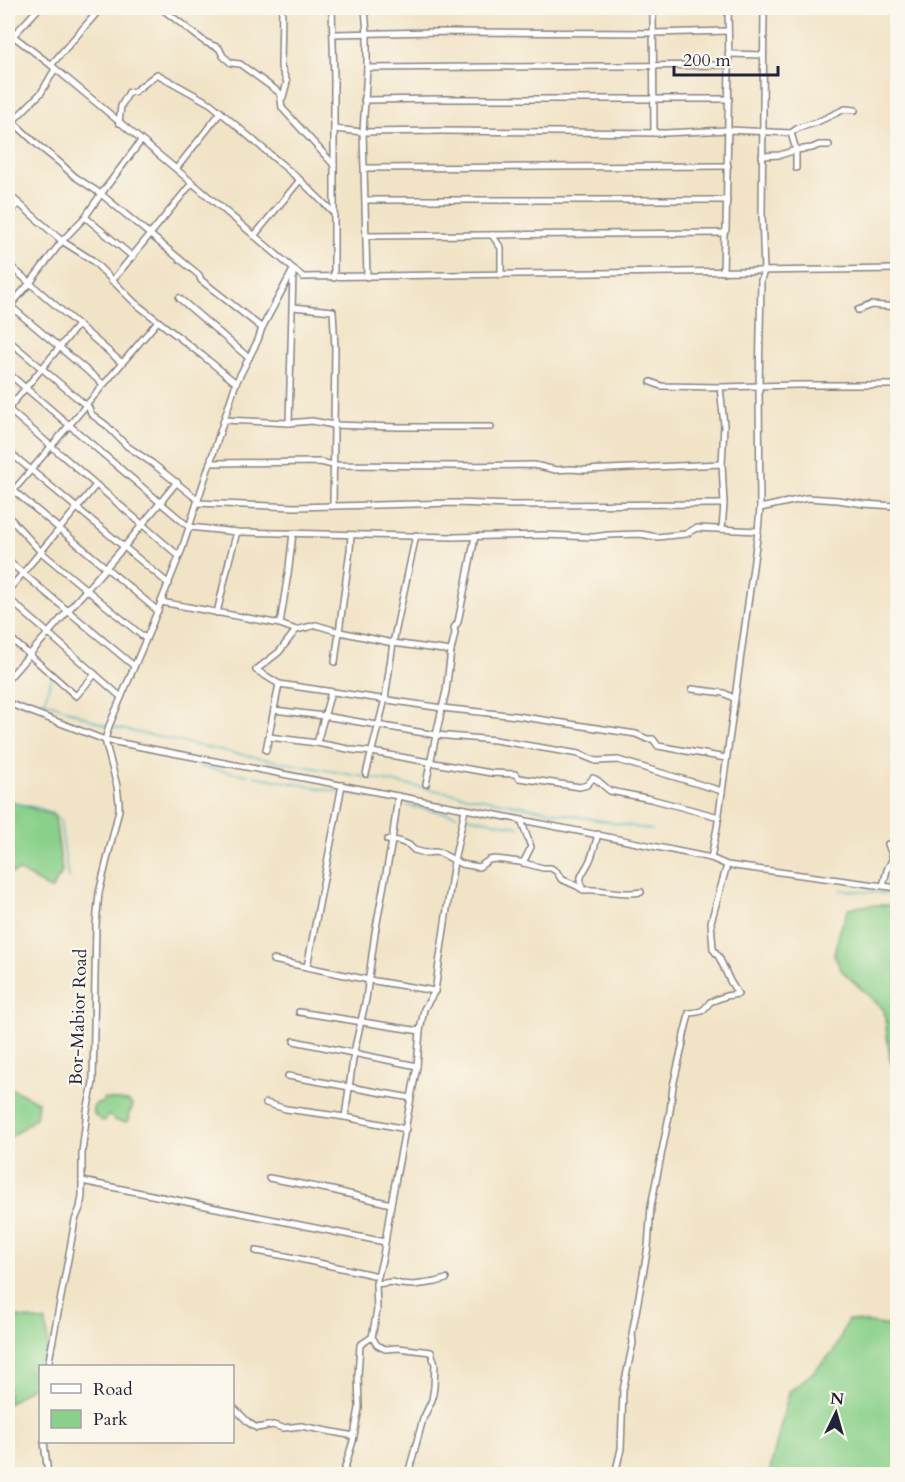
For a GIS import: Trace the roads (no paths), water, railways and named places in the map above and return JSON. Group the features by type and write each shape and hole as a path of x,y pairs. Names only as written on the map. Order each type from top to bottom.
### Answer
{"street":[{"path":"13,36 38,8"},
{"path":"8,126 41,93 53,67 101,8"},
{"path":"160,8 204,42 219,48 223,56 231,63 240,64 280,93 282,108 334,165"},
{"path":"282,8 281,67 287,82 282,108"},
{"path":"332,8 334,278"},
{"path":"365,8 367,69 363,132 367,277"},
{"path":"653,8 654,133"},
{"path":"723,272 728,166 728,8"},
{"path":"711,858 719,817 760,508 759,386 761,280 764,272 762,133 764,8"},
{"path":"893,8 897,13"},
{"path":"333,34 728,31"},
{"path":"8,32 176,169 303,277 897,269"},
{"path":"729,54 763,55"},
{"path":"367,69 729,65"},
{"path":"119,123 121,106 129,92 135,92 157,74 211,104 300,180 334,213"},
{"path":"364,100 729,99"},
{"path":"334,129 363,132 654,133 728,130 790,133 845,109 855,110"},
{"path":"176,169 221,112"},
{"path":"12,121 74,176 101,194 199,275 201,280 262,328"},
{"path":"790,133 796,150 796,168"},
{"path":"103,384 8,306 85,217 141,141"},
{"path":"762,156 780,155 819,145 829,145"},
{"path":"365,168 728,166"},
{"path":"254,236 300,180"},
{"path":"111,281 192,183"},
{"path":"8,194 62,241 92,260 135,303 236,383"},
{"path":"366,200 727,200"},
{"path":"8,216 18,203"},
{"path":"85,217 133,257"},
{"path":"366,236 724,233"},
{"path":"492,235 501,248 501,275"},
{"path":"8,264 122,363"},
{"path":"105,740 169,584 236,383 293,270"},
{"path":"289,423 293,270"},
{"path":"179,298 249,358"},
{"path":"858,310 871,305 897,307"},
{"path":"292,307 333,311 335,348 333,507"},
{"path":"8,497 158,321"},
{"path":"78,325 8,409 179,556"},
{"path":"8,340 86,405 92,414 127,446 177,482 198,502 295,507 456,503 724,504"},
{"path":"8,373 189,527 237,532 475,537 544,535 594,537 640,534 657,537 686,534 696,528 758,531"},
{"path":"651,382 661,386 720,387 897,385"},
{"path":"720,387 724,425 722,529"},
{"path":"224,420 289,423 312,421 334,425 397,428 491,427"},
{"path":"8,451 169,584"},
{"path":"210,463 534,465 556,470 722,464"},
{"path":"8,677 87,590 177,482"},
{"path":"8,591 96,485"},
{"path":"8,486 158,611"},
{"path":"760,508 807,498 895,506"},
{"path":"8,516 41,552 146,639"},
{"path":"217,613 237,532"},
{"path":"280,624 293,533"},
{"path":"335,662 351,535"},
{"path":"366,774 385,699 393,643 416,535"},
{"path":"426,784 446,691 454,628 458,622 475,537"},
{"path":"8,561 134,666"},
{"path":"8,598 121,697"},
{"path":"161,602 280,624 296,630"},
{"path":"451,651 393,643 340,632 316,624 296,630 279,652 256,670 279,684 636,734 647,740 653,740 658,746 726,758"},
{"path":"8,636 76,696 95,674"},
{"path":"266,750 279,684"},
{"path":"692,689 724,693 735,699"},
{"path":"317,743 331,692"},
{"path":"8,703 105,740 598,834 711,858 727,865 897,888"},
{"path":"274,710 378,724 436,735 507,742 579,754 596,761 618,760 722,791"},
{"path":"268,737 372,752 430,764 515,774 519,777 580,787 587,785 593,778 610,791 661,801 719,817"},
{"name":"Bor-Mabior Road","path":"48,1365 73,1231 80,1208 82,1153 93,1083 96,924 99,893 119,802 105,740"},
{"path":"307,967 342,785"},
{"path":"345,1117 398,796"},
{"path":"408,1474 423,1419 432,1401 435,1364 431,1352 398,1348 385,1349 377,1345 372,1337 376,1310 376,1284 417,1066 424,1008 435,991 454,861 465,809"},
{"path":"521,820 531,847 523,863"},
{"path":"583,890 580,884 582,872 589,864 598,834"},
{"path":"389,841 399,841 414,850 425,853 441,853 454,861 471,866 479,867 495,859 551,868 561,879 583,890 596,888 608,892 630,894 641,892"},
{"path":"883,886 893,858 888,844"},
{"path":"615,1474 621,1449 623,1390 648,1246 649,1216 683,1036 689,1013 701,1012 710,1002 738,994 713,949 711,922 727,865"},
{"path":"273,960 435,991"},
{"path":"299,1012 420,1031"},
{"path":"294,1041 417,1066"},
{"path":"288,1076 411,1098"},
{"path":"266,1103 285,1109 345,1117 406,1129"},
{"path":"269,1178 391,1204"},
{"path":"82,1181 385,1242"},
{"path":"256,1251 378,1276"},
{"path":"376,1284 392,1282 414,1285 446,1279"},
{"path":"343,1474 359,1408 360,1345 372,1337"},
{"path":"234,1408 257,1428 273,1425 279,1428 301,1426 354,1436"},
{"path":"44,1443 48,1474"}],"waterway":[{"path":"45,700 51,679"},
{"path":"26,705 45,701 107,726"},
{"path":"112,727 228,752 652,830"},
{"path":"199,767 248,775"},
{"path":"254,776 339,792"},
{"path":"343,792 391,801"},
{"path":"8,802 44,809 60,820 68,878"},
{"path":"408,806 457,815"},
{"path":"467,817 519,827"},
{"path":"840,890 898,894"}]}
